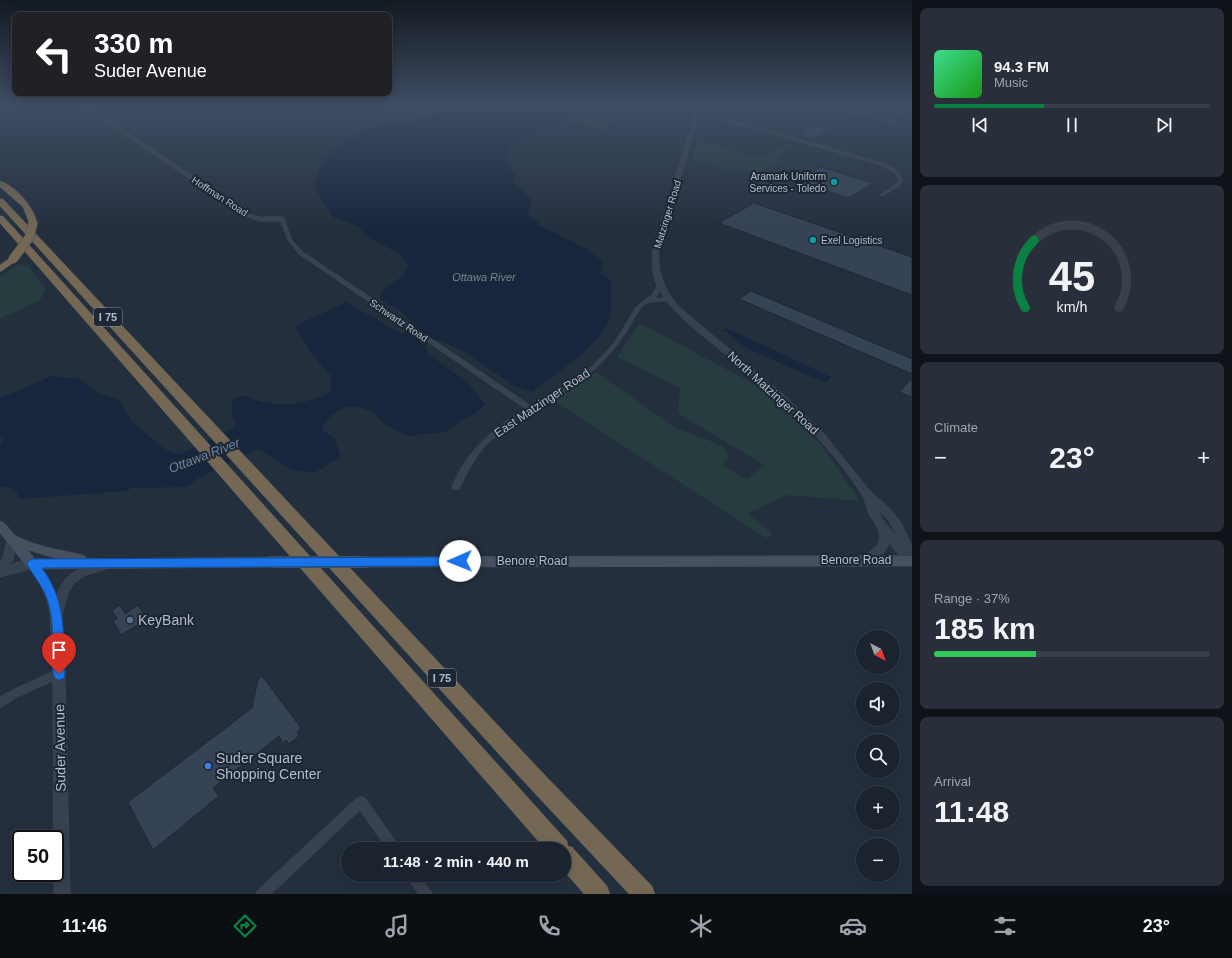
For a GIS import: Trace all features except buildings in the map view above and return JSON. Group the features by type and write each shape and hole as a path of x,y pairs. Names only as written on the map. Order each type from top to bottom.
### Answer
{"highway":[{"path":"0,183 27,208 32,216 33,223 31,233 26,243 13,259 0,269"},
{"name":"I 75","path":"0,201 644,894"},
{"name":"I 75","path":"0,218 553,842"},
{"path":"571,863 599,894"}],"main road":[{"name":"Suder Avenue","path":"0,525 32,564"},
{"path":"12,540 41,550 94,563"},
{"name":"Benore Road","path":"32,564 476,561 912,561"}],"street":[{"name":"Hoffman Road","path":"144,147 247,215 260,218 282,219"},
{"name":"Matzinger Road","path":"668,299 660,285 653,264 687,147"},
{"path":"821,147 882,164 896,172 901,180 898,185 882,195"},
{"name":"Schwartz Road","path":"282,219 290,240 301,253 530,408"},
{"name":"East Matzinger Road","path":"456,487 465,468 484,442 530,408 566,388 593,368 613,348 638,308 654,296 660,285"},
{"path":"645,302 668,299"},
{"name":"North Matzinger Road","path":"668,299 690,321 814,427 842,458 868,496 882,506 900,527 912,561"},
{"name":"North Matzinger Road","path":"868,496 871,508 885,532 912,561"},
{"path":"900,527 912,536"},
{"path":"867,560 881,550 885,542 885,532"},
{"path":"0,571 8,560 12,540"},
{"path":"56,613 62,592 67,583 77,574 87,569 112,563"},
{"path":"0,571 32,564"},
{"name":"Suder Avenue","path":"32,564 43,579 53,599 56,613 59,674 62,894"},
{"path":"0,703 14,694 59,674"},
{"path":"262,894 361,802 389,842"},
{"path":"417,882 426,894"}],"green space":[{"path":"696,147 720,147 758,158 781,147 795,147 779,156 781,161 756,173 737,167 730,171 692,158"},
{"path":"18,264 28,266 46,288 40,300 0,319 0,277"},
{"path":"640,323 756,385 784,407 822,446 860,501 787,495 748,513 773,534 766,538 554,401 596,372 676,428 721,445 729,457 722,465 747,479 764,465 678,413 680,388 617,357"}],"water":[{"name":"Ottawa River","path":"339,147 510,147 507,153 509,164 516,176 513,182 531,199 528,214 541,226 587,249 601,260 603,268 600,273 611,280 610,317 604,331 586,350 551,379 532,392 516,387 463,351 437,339 425,346 428,354 466,381 485,404 475,414 462,420 445,432 408,436 387,426 371,411 359,407 347,406 332,415 324,423 323,431 334,438 341,457 313,473 291,469 258,449 202,476 186,487 131,488 127,491 20,499 13,489 0,487 0,445 2,444 4,437 0,437 0,397 51,376 80,379 100,394 120,400 131,421 166,450 180,454 236,427 232,415 232,400 243,395 264,402 287,404 298,403 321,397 331,392 331,376 311,353 295,326 346,302 402,334 416,327 402,312 380,299 383,289 403,276 408,266 400,254 373,240 357,226 333,217 315,188 320,168"},
{"path":"723,329 729,329 831,377 826,383 744,347"}],"place":[{"name":"Aramark Uniform Services - Toledo","path":"834,182"},
{"name":"Exel Logistics","path":"813,240"},
{"name":"KeyBank","path":"130,620"},
{"name":"Suder Square Shopping Center","path":"208,766"}],"route":[{"path":"59,674 56,613 53,599 43,579 32,564 460,561"}]}
